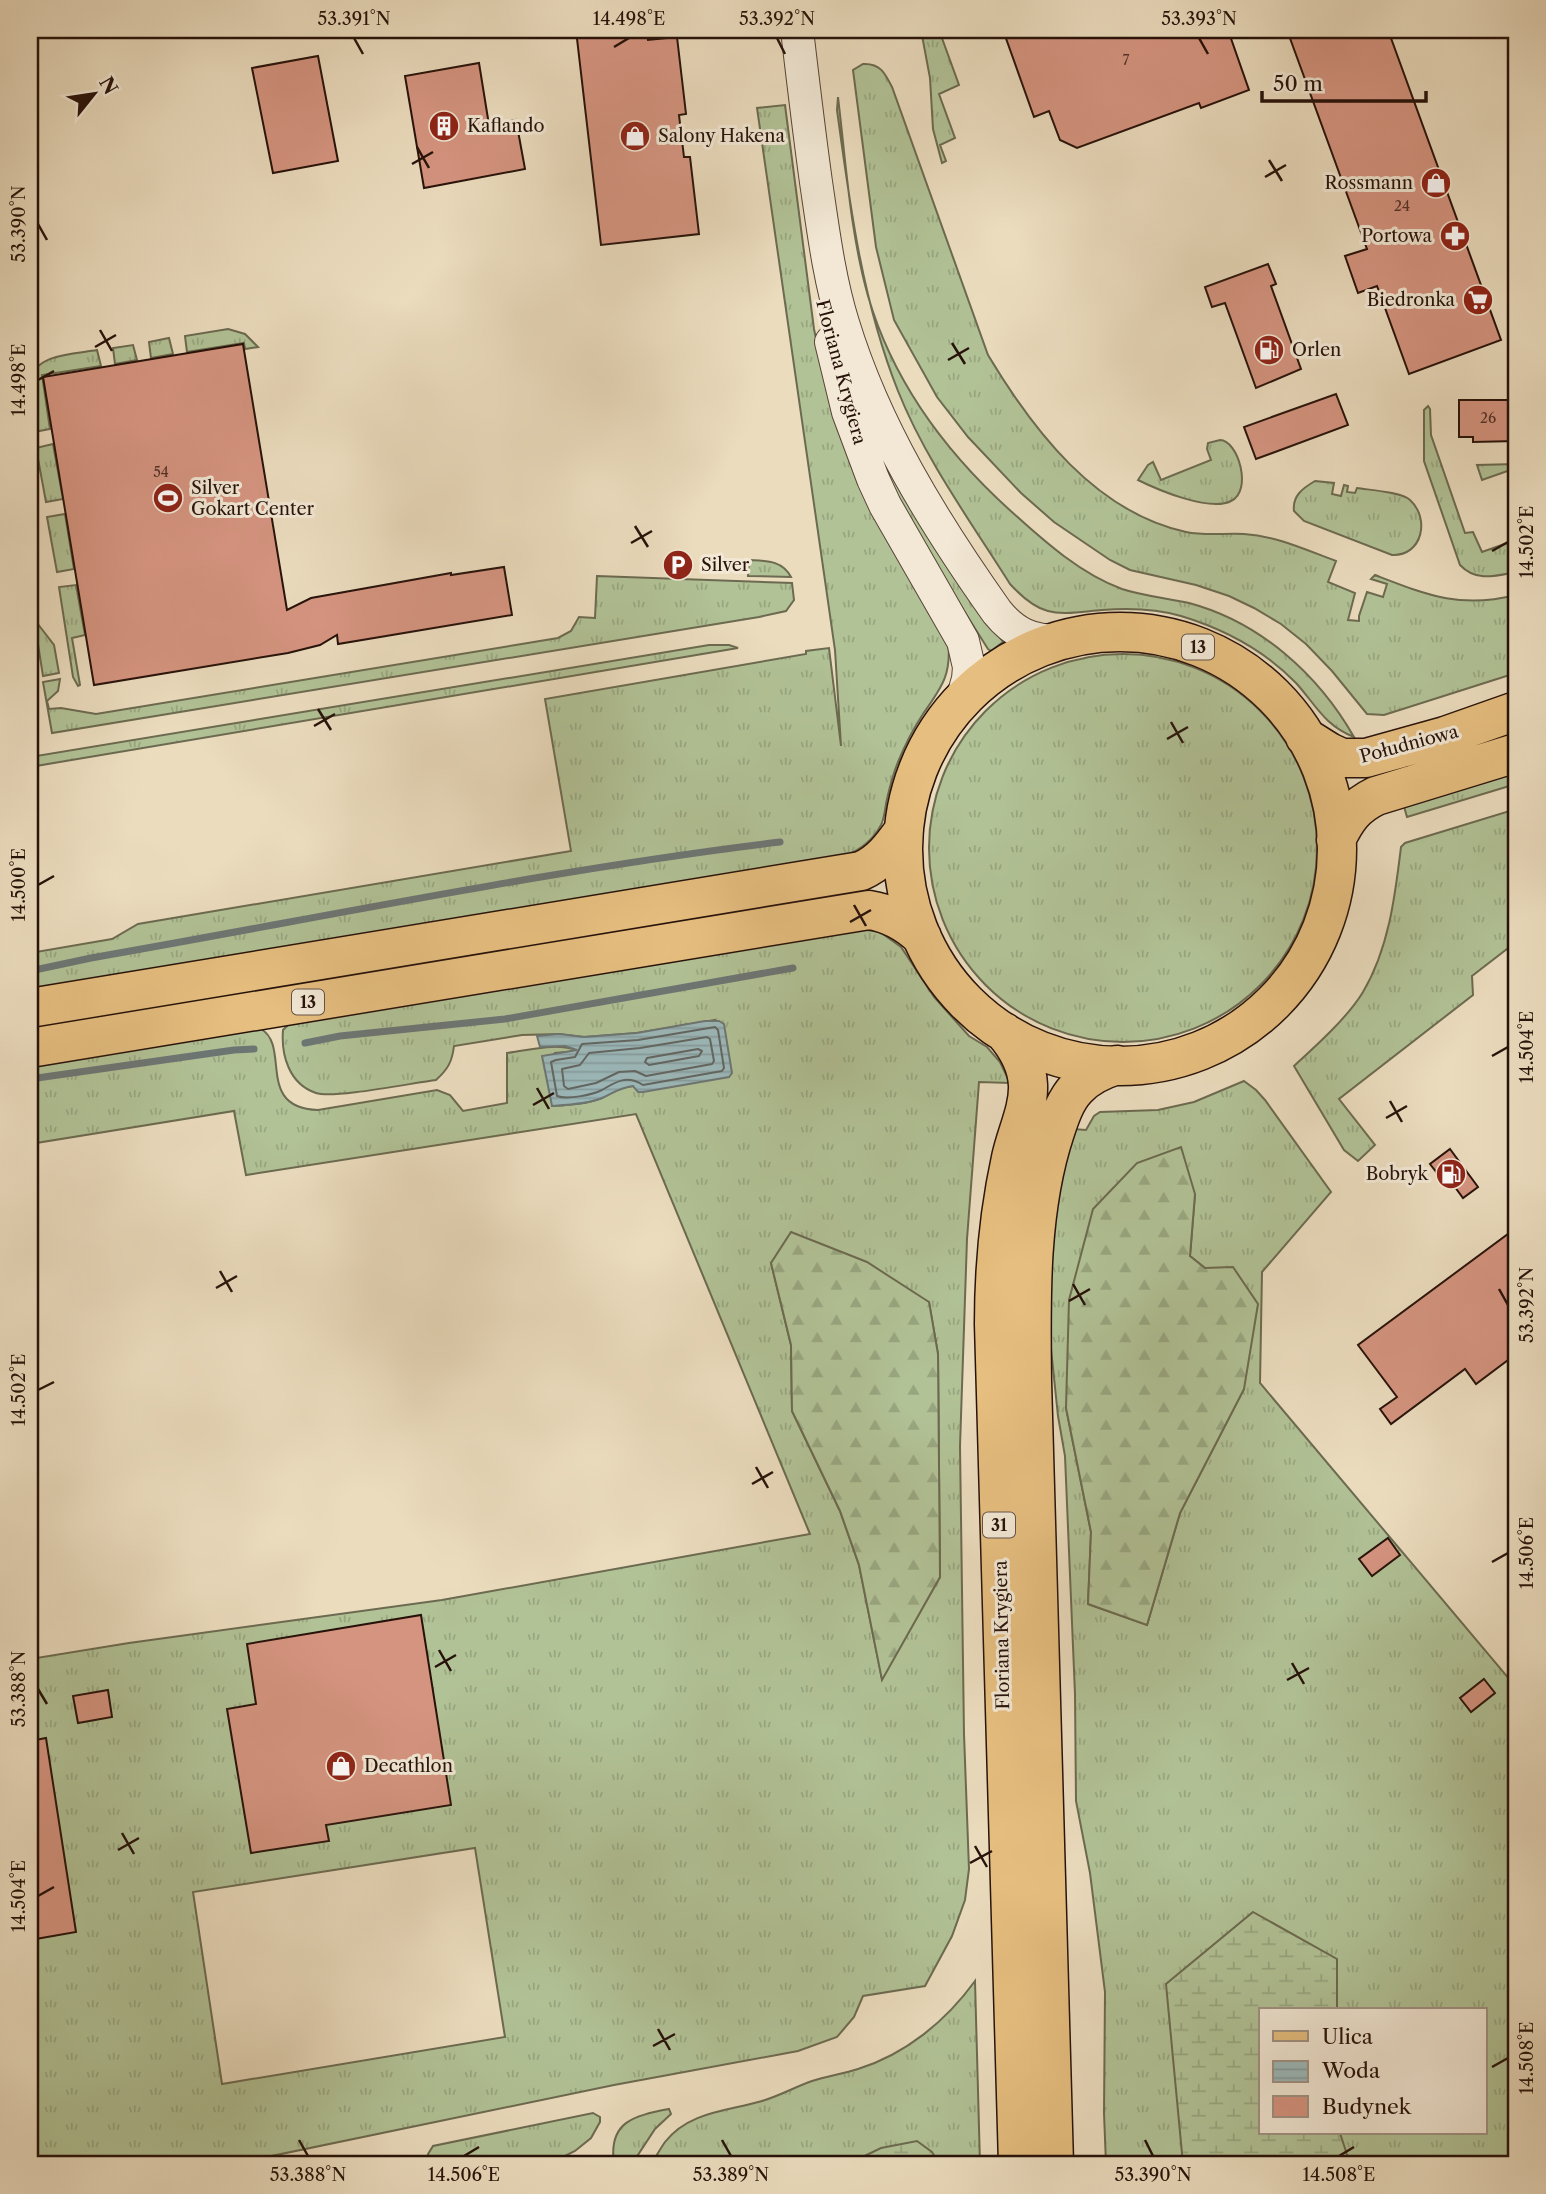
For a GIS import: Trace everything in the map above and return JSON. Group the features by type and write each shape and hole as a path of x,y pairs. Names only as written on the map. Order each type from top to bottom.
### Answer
{"main road":[{"name":"13","path":"1305,737 1284,707 1258,682 1228,661 1196,646 1160,636 1124,632 1088,634 1036,649 1004,666 962,700 940,729 922,760 910,795 904,830 907,885 922,937 940,969 975,1010 1004,1032 1036,1049 1062,1058 1117,1065 1161,1062 1204,1049 1244,1027 1272,1004 1296,976 1321,929 1332,894 1336,840 1350,815 1363,802 1516,753"},
{"name":"Południowa","path":"1305,737 1342,758 1366,758 1445,736 1516,712"},
{"path":"1305,737 1327,786 1336,840"},
{"name":"13","path":"30,1008 861,871 875,864 904,830"},
{"name":"13","path":"30,1048 869,910 895,917 922,937"},
{"name":"Floriana Krygiera","path":"1004,1032 1014,1043 1024,1064 1028,1088 1011,1156 1000,1219 994,1324 1018,2164"},
{"name":"Floriana Krygiera","path":"1054,2164 1032,1381 1034,1249 1044,1176 1064,1107 1083,1081 1117,1065"}],"street":[{"name":"Floriana Krygiera","path":"797,30 821,215 842,321 864,383 887,435 931,512 1004,621 1029,638 1059,641"},
{"name":"Floriana Krygiera","path":"805,101 804,184 826,321 848,412 885,505 963,641 969,667 962,700"}],"green space":[{"path":"921,30 939,30 959,85 939,94 955,138 940,145 946,161 942,163 933,129 930,78"},
{"path":"863,64 874,65 881,70 892,87 988,355 1046,439 1070,464 1095,487 1153,522 1193,533 1244,534 1268,538 1336,561 1328,582 1355,593 1348,620 1359,621 1367,592 1383,597 1387,584 1371,579 1375,575 1444,598 1478,601 1516,595 1516,673 1384,715 1367,714 1332,671 1306,644 1281,624 1229,596 1196,585 1130,570 1110,560 1054,522 1021,493 968,437 937,397 894,320 876,247 853,70"},
{"path":"838,97 846,172 849,193 837,110"},
{"path":"785,105 814,329 826,386 948,640 948,662 944,680 903,749 882,822 870,840 845,856 30,991 30,953 112,939 138,924 571,851 545,699 829,648 841,746 835,650 757,108"},
{"path":"849,193 859,252 870,302 857,247"},
{"path":"870,302 892,358 925,415 966,466 1025,524 1064,556 1107,583 1215,612 1263,637 1305,672 1323,692 1354,737 1335,727 1321,714 1284,671 1243,642 1213,627 1152,610 1052,612 1032,604 1022,596 1010,584 921,441 898,391"},
{"path":"228,329 245,334 258,347 245,349 244,343 187,352 185,336"},
{"path":"169,338 173,354 151,358 149,342"},
{"path":"133,345 137,360 115,364 113,348"},
{"path":"97,350 101,366 42,375 50,429 34,432 30,388 33,372 57,356"},
{"path":"1428,406 1431,435 1465,533 1473,532 1482,552 1516,540 1516,572 1479,576 1460,565 1424,461 1424,410"},
{"path":"865,411 908,492 1003,642 991,651 945,581 888,481"},
{"path":"1220,440 1227,442 1232,448 1242,477 1238,496 1231,501 1222,504 1198,502 1138,480 1153,462 1161,480 1211,460 1208,443"},
{"path":"53,444 63,499 46,502 36,448"},
{"path":"1516,464 1516,468 1482,480 1477,465"},
{"path":"1315,481 1334,483 1332,494 1341,496 1344,485 1348,486 1347,492 1355,493 1357,488 1406,497 1420,516 1417,543 1402,554 1392,555 1304,521 1294,511 1295,501 1303,490"},
{"path":"65,514 74,569 57,572 47,517"},
{"path":"749,560 778,564 791,577 748,576"},
{"path":"597,576 792,583 794,600 786,611 759,617 52,733 43,682 60,679 58,691 47,701 49,709 61,708 96,714 558,638 571,631 579,617 595,618"},
{"path":"76,585 85,635 72,638 80,685 78,686 73,677 59,587"},
{"path":"34,619 54,645 59,673 43,676"},
{"path":"709,645 738,648 30,767 30,757"},
{"path":"1123,654 1161,657 1197,668 1231,686 1260,711 1285,740 1303,774 1314,810 1317,848 1314,886 1303,922 1285,956 1260,985 1231,1010 1197,1028 1161,1039 1123,1042 1085,1039 1049,1028 1015,1010 986,985 961,956 943,922 932,886 929,848 932,810 943,774 961,740 986,711 1015,686 1049,668 1085,657"},
{"path":"1516,769 1516,784 1407,817 1403,803"},
{"path":"1516,809 1516,942 1472,976 1473,995 1339,1099 1375,1145 1358,1161 1344,1150 1294,1066 1349,1011 1372,975 1390,921 1401,847 1405,843"},
{"path":"860,929 880,932 901,947 934,997 969,1036 987,1047 1000,1062 1010,1083 979,1082 967,1239 960,1446 964,1734 969,1869 965,1900 952,1936 925,1986 863,1996 854,2017 837,2037 798,2051 614,2085 233,2164 30,2164 30,1659 442,1600 810,1534 636,1114 246,1175 234,1111 30,1144 30,1065 261,1029 269,1037 274,1049 280,1088 287,1099 299,1107 318,1110 437,1090 450,1095 463,1111 507,1103 507,1053 543,1048 570,1048 579,1051 555,1053 552,1106 558,1106 591,1102 633,1086 714,1020 637,1033 584,1037 559,1034 522,1035 454,1046 449,1065 436,1080 325,1094 307,1089 293,1076 289,1068 285,1059 283,1030 292,1021","holes":["771,1263 929,1302 938,1354 940,1577 882,1679 859,1565 840,1511 792,1411 791,1345","475,1848 505,2037 222,2084 193,1892"]},
{"path":"1244,1081 1265,1100 1331,1192 1262,1272 1260,1383 1516,1687 1516,2164 1106,2164 1105,1992 1090,1873 1076,1801 1075,1694 1065,1456 1058,1416 1045,1291 1052,1210 1073,1129 1086,1130 1094,1116 1100,1112 1158,1110 1194,1102","holes":["1195,1194 1190,1256 1205,1268 1244,1389 1180,1513 1147,1625 1088,1604 1091,1532 1066,1408"]},
{"path":"1181,1147 1195,1194 1190,1256 1205,1268 1233,1267 1258,1304 1244,1389 1180,1513 1147,1625 1088,1604 1091,1532 1066,1408 1069,1300 1093,1209 1137,1163"},
{"path":"791,1232 867,1262 929,1302 938,1354 940,1577 882,1680 859,1565 840,1511 792,1411 791,1345 771,1263"},
{"path":"1253,1912 1337,1959 1337,2008 1259,2008 1259,2134 1340,2134 1350,2164 1183,2164 1166,1984"},
{"path":"975,1981 980,2164 651,2164 675,2132 698,2118 768,2099 812,2081 858,2069 892,2055 938,2022"},
{"path":"669,2109 671,2114 655,2129 632,2164 614,2164 615,2138 626,2123 645,2114"},
{"path":"593,2113 600,2117 600,2122 591,2138 575,2151 549,2164 432,2164 428,2154 433,2146"},
{"path":"917,2141 932,2152 939,2164 848,2164 881,2148"}],"water":[{"path":"719,1021 724,1024 732,1073 729,1077 643,1092 638,1092 633,1086 590,1102 552,1106 542,1056 577,1050 565,1046 540,1047 537,1036 559,1034 584,1037 637,1033"}],"building":[{"name":"Salony Hakena","path":"576,30 646,30 648,40 677,37 686,114 679,115 684,157 690,157 699,234 601,245"},
{"path":"1003,30 1228,30 1249,90 1201,108 1199,103 1077,148 1060,140 1049,111 1034,117"},
{"path":"1287,30 1388,30 1501,340 1409,374 1377,286 1358,293 1345,256 1367,249"},
{"path":"318,56 338,161 273,173 252,68"},
{"name":"Kaflando","path":"479,63 489,125 516,120 525,169 424,188 405,76"},
{"path":"1268,264 1276,284 1271,286 1301,369 1256,388 1225,303 1212,307 1205,287"},
{"path":"243,344 287,610 311,598 451,573 504,567 512,615 338,644 337,635 320,645 288,653 94,685 43,377"},
{"path":"1336,394 1348,425 1256,459 1244,427"},
{"path":"1459,400 1516,400 1516,441 1473,442 1473,437 1459,437"},
{"path":"1450,1149 1478,1187 1463,1198 1452,1183 1447,1186 1430,1164"},
{"path":"1516,1228 1516,1354 1476,1384 1465,1369 1391,1424 1380,1409 1397,1397 1358,1345"},
{"path":"1388,1538 1400,1555 1372,1576 1359,1559"},
{"name":"Decathlon","path":"421,1615 451,1805 326,1825 329,1841 251,1853 227,1709 256,1704 247,1644"},
{"path":"1484,1679 1495,1693 1471,1712 1460,1698"},
{"path":"108,1690 112,1717 78,1723 73,1696"},
{"path":"46,1738 76,1932 30,1940 30,1741"}],"waterway":[{"path":"30,971 520,880 780,842"},
{"path":"305,1043 340,1036 505,1019 793,968"},
{"path":"30,1079 254,1049"}],"place":[{"name":"Kaflando","path":"444,126"},
{"name":"Salony Hakena","path":"635,136"},
{"name":"Rossmann","path":"1436,183"},
{"name":"Portowa","path":"1455,236"},
{"name":"Biedronka","path":"1478,300"},
{"name":"Orlen","path":"1269,350"},
{"name":"Silver Gokart Center","path":"168,498"},
{"name":"Silver","path":"678,565"},
{"name":"Bobryk","path":"1451,1174"},
{"name":"Decathlon","path":"341,1766"}]}
